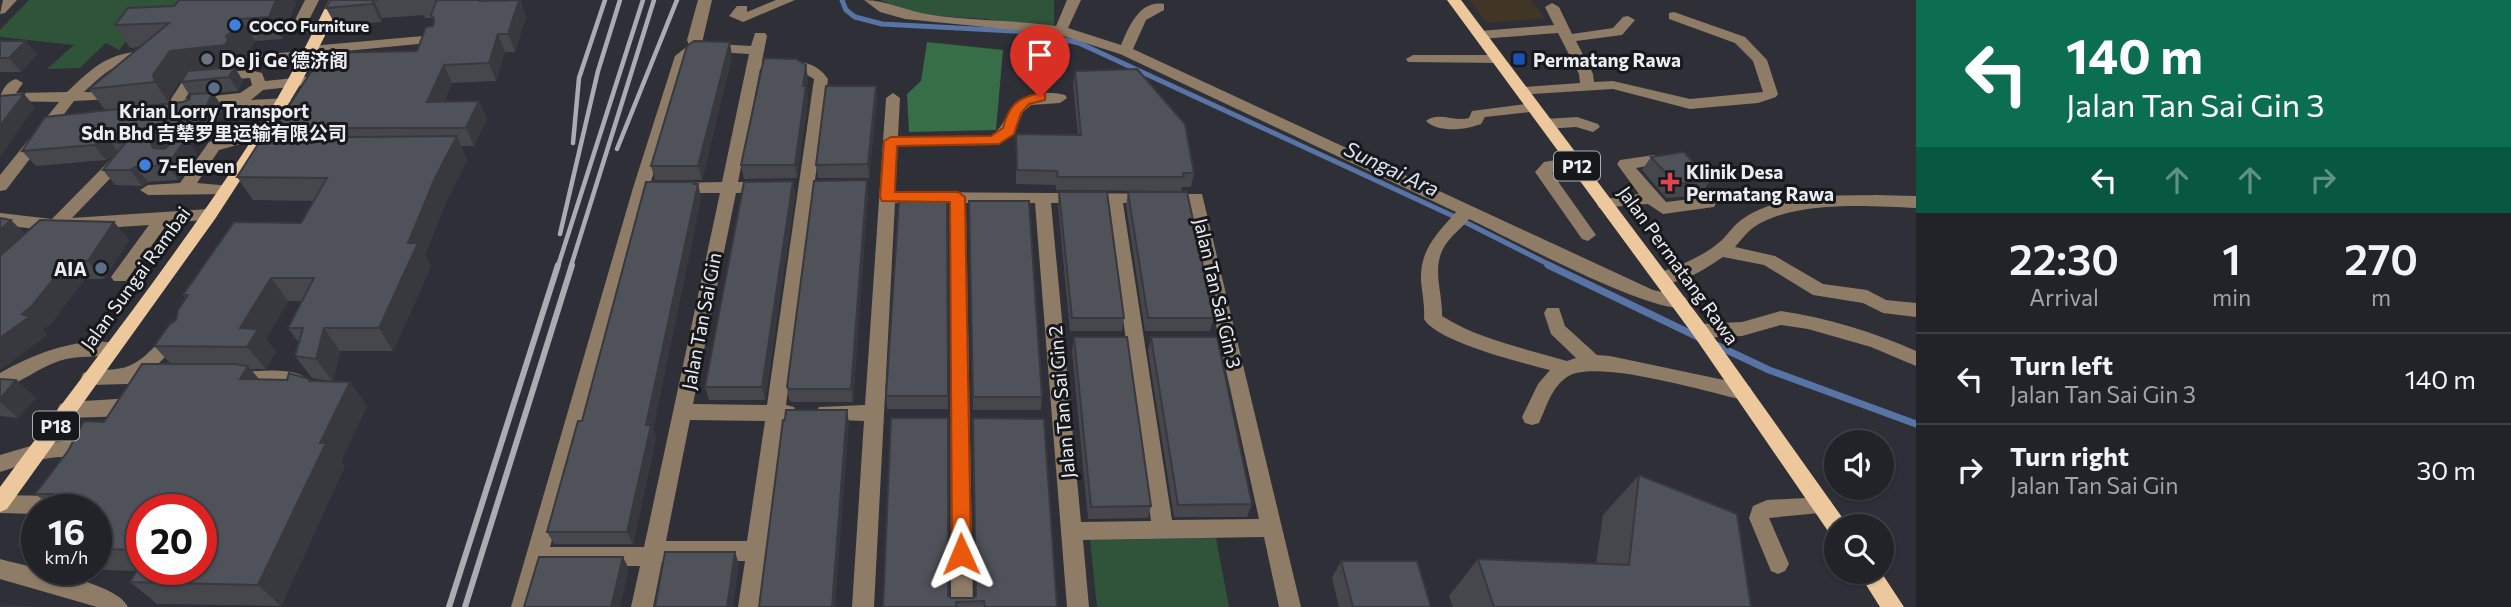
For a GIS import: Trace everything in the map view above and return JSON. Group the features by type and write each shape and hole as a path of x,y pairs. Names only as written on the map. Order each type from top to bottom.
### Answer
{"main road":[{"name":"Jalan Sungai Rambai","path":"0,503 225,190 256,154 267,127 294,83 337,0"},
{"name":"Jalan Permatang Rawa","path":"1454,0 1679,302 1828,514"},
{"path":"1877,584 1893,607"}],"street":[{"path":"0,10 10,0"},
{"path":"312,0 299,26 305,29 321,28"},
{"path":"696,46 694,40 705,0"},
{"path":"742,9 736,16 743,18 788,0"},
{"path":"872,0 887,10 922,19 1000,23 1061,30 1125,51 1649,296 1679,302"},
{"path":"1061,30 1074,0"},
{"path":"1125,51 1140,18 1159,7"},
{"path":"1552,7 1586,74 1587,87"},
{"path":"1522,92 1613,85 1690,104 1758,98 1772,94 1760,61 1740,40 1674,16"},
{"path":"1480,35 1617,32 1628,20"},
{"path":"249,59 434,39"},
{"path":"696,46 756,50 807,66 817,71 821,79 801,187 749,607"},
{"path":"522,607 640,188 682,57 696,46"},
{"name":"Jalan Tan Sai Gin","path":"642,607 756,50"},
{"path":"0,186 71,97 104,65 128,56 149,54"},
{"path":"1413,59 1498,59"},
{"path":"259,86 257,76 250,74 198,77 191,79 178,99 179,104 230,100 245,97 259,86 318,80 302,101"},
{"path":"16,83 5,98 106,96"},
{"path":"891,141 994,141 1009,130 1014,111 1025,101 1040,97 1060,98"},
{"path":"863,607 875,417 884,190 891,141 893,98"},
{"path":"169,112 284,101"},
{"path":"1433,121 1465,125 1476,121 1477,114 1484,111 1534,108"},
{"path":"192,147 214,146 290,121"},
{"path":"50,125 76,122"},
{"path":"1545,124 1577,122 1593,127"},
{"path":"185,188 214,146"},
{"path":"38,243 119,160"},
{"path":"1654,160 1625,164 1651,198 1663,208 1708,203"},
{"path":"1574,162 1549,166 1543,172 1588,235"},
{"path":"160,173 148,190 225,190"},
{"path":"640,188 801,187"},
{"name":"Jalan Tan Sai Gin 3","path":"884,190 958,197 1196,198 1222,341 1272,528 1290,607"},
{"path":"958,197 962,607"},
{"name":"Jalan Tan Sai Gin 2","path":"1043,198 1062,341 1062,421 1078,607"},
{"path":"1114,198 1163,529"},
{"path":"1605,204 1651,198"},
{"path":"1661,278 1677,273 1720,250 1748,223 1773,212 1867,199 1916,202"},
{"path":"1466,211 1450,226 1433,249 1429,264 1433,320 1483,342 1564,367 1592,362 1610,363 1743,392"},
{"path":"0,219 57,225 208,215"},
{"path":"120,277 163,218"},
{"path":"1720,250 1769,260 1819,290 1867,297 1883,306 1916,310"},
{"path":"1553,313 1557,329 1592,362"},
{"path":"1700,331 1742,330 1781,318 1808,322 1876,341 1916,359"},
{"path":"119,378 142,368 168,343 187,336"},
{"path":"0,382 31,364 63,351 86,347 112,348"},
{"path":"1532,417 1543,389 1564,367"},
{"path":"90,378 177,379"},
{"path":"68,410 129,408 137,404 152,379"},
{"path":"216,379 293,379 304,388 322,393"},
{"path":"682,412 806,413 899,420"},
{"path":"936,421 986,421"},
{"path":"1037,421 1062,421"},
{"path":"0,464 39,449 68,448 91,452 83,471 58,505 0,503"},
{"path":"1778,564 1759,517 1760,512 1766,509 1823,506"},
{"path":"1072,531 1272,528"},
{"path":"537,556 756,551"},
{"path":"0,569 99,596 117,607"}],"shaded area":[{"path":"1470,0 1531,0 1545,18 1487,23"}],"green space":[{"path":"29,0 209,0 134,32 119,50 106,43 80,68 47,69 74,45 0,37 0,30"},
{"path":"880,0 1054,0 1054,33 986,19 921,15"},
{"path":"927,42 1003,50 996,130 909,132 907,94 921,81"},
{"path":"1216,538 1229,607 1097,607 1090,540"}],"building":[{"path":"179,0 276,0 269,17 241,19 226,36 228,40 225,45 170,51 153,75 155,82 89,89 169,23 115,25 128,8 174,6"},
{"path":"330,0 374,0 372,4 326,8"},
{"path":"437,0 519,0 508,34 498,34 489,63 444,65 427,102 479,101 466,128 275,128 314,67 324,62 320,57 323,53 417,51 426,27 433,26 434,18 431,15"},
{"path":"0,41 26,41 9,58 0,58"},
{"path":"694,41 730,42 698,166 651,166 687,46"},
{"path":"764,58 796,59 806,65 803,86 806,86 795,165 741,165"},
{"path":"235,67 229,77 181,82 188,71"},
{"path":"1137,69 1185,124 1194,173 1183,173 1184,177 1058,177 1057,171 1017,170 1016,134 1081,135 1075,71"},
{"path":"826,86 876,86 868,164 816,165"},
{"path":"213,93 198,123 162,125 150,141 153,148 165,149 174,139 186,139 167,165 136,167 130,170 103,170 126,142 117,143 107,137 94,145 22,151 45,117 183,102 190,99 190,94"},
{"path":"24,94 0,126 0,96"},
{"path":"457,136 435,178 408,243 418,243 379,328 324,328 316,359 295,356 303,328 288,328 314,278 271,278 240,328 258,329 247,347 154,346 169,325 176,320 178,310 188,295 183,295 234,222 301,223 327,178 237,177 262,138"},
{"path":"1684,152 1710,181 1676,184 1651,157"},
{"path":"867,180 851,389 789,389 787,387 814,181"},
{"path":"793,181 762,387 705,387 744,182"},
{"path":"646,182 698,184 646,425 651,425 627,532 547,532 578,421 582,421"},
{"path":"1059,192 1107,192 1124,318 1072,318"},
{"path":"1128,192 1187,192 1214,318 1148,318"},
{"path":"947,199 948,396 886,396 899,200"},
{"path":"969,201 1029,201 1042,397 973,397"},
{"path":"0,218 11,220 0,230"},
{"path":"40,220 114,222 88,261 68,261 31,307 22,314 29,317 0,338 0,256"},
{"path":"1074,337 1127,337 1151,506 1091,507"},
{"path":"1151,337 1217,337 1252,504 1178,505"},
{"path":"142,364 234,364 248,366 240,379 287,380 289,373 309,381 350,382 320,443 326,443 258,585 217,584 217,494 126,494 126,550 112,549 112,494 35,494 68,451 84,421 104,422"},
{"path":"0,379 16,380 0,399"},
{"path":"786,410 847,410 832,607 759,607"},
{"path":"891,418 948,418 948,596 951,598 976,596 973,418 1044,419 1057,607 985,607 984,601 956,602 956,607 883,607"},
{"path":"1639,475 1737,514 1751,607 1494,607 1478,559 1629,565"},
{"path":"665,552 735,552 727,607 655,607"},
{"path":"539,557 623,557 611,607 524,607"},
{"path":"1341,561 1417,561 1431,607 1353,607"}],"waterway":[{"name":"Sungai Ara","path":"842,0 846,10 855,17 882,24 1030,32 1079,43 1453,216 1552,266"},
{"name":"Sungai Ara","path":"1548,265 1700,338"},
{"name":"Sungai Ara","path":"1716,345 1769,370 1916,424"}],"railway":[{"path":"573,143 579,78 605,0"},
{"path":"560,234 598,71 620,0"},
{"path":"558,266 643,0"},
{"path":"571,266 654,0"},
{"path":"617,149 677,0"},
{"path":"449,607 558,265"},
{"path":"465,607 572,265"}],"place":[{"name":"COCO Furniture","path":"235,25"},
{"name":"De Ji Ge 德济阁","path":"207,59"},
{"name":"Permatang Rawa","path":"1519,59"},
{"name":"Krian Lorry Transport Sdn Bhd 吉辇罗里运输有限公司","path":"214,88"},
{"name":"7-Eleven","path":"145,165"},
{"name":"Klinik Desa Permatang Rawa","path":"1670,182"},
{"name":"AIA","path":"101,268"}],"route":[{"path":"961,554 958,197 888,197 891,141 994,141 1009,130 1014,111 1025,101 1040,97"}]}
